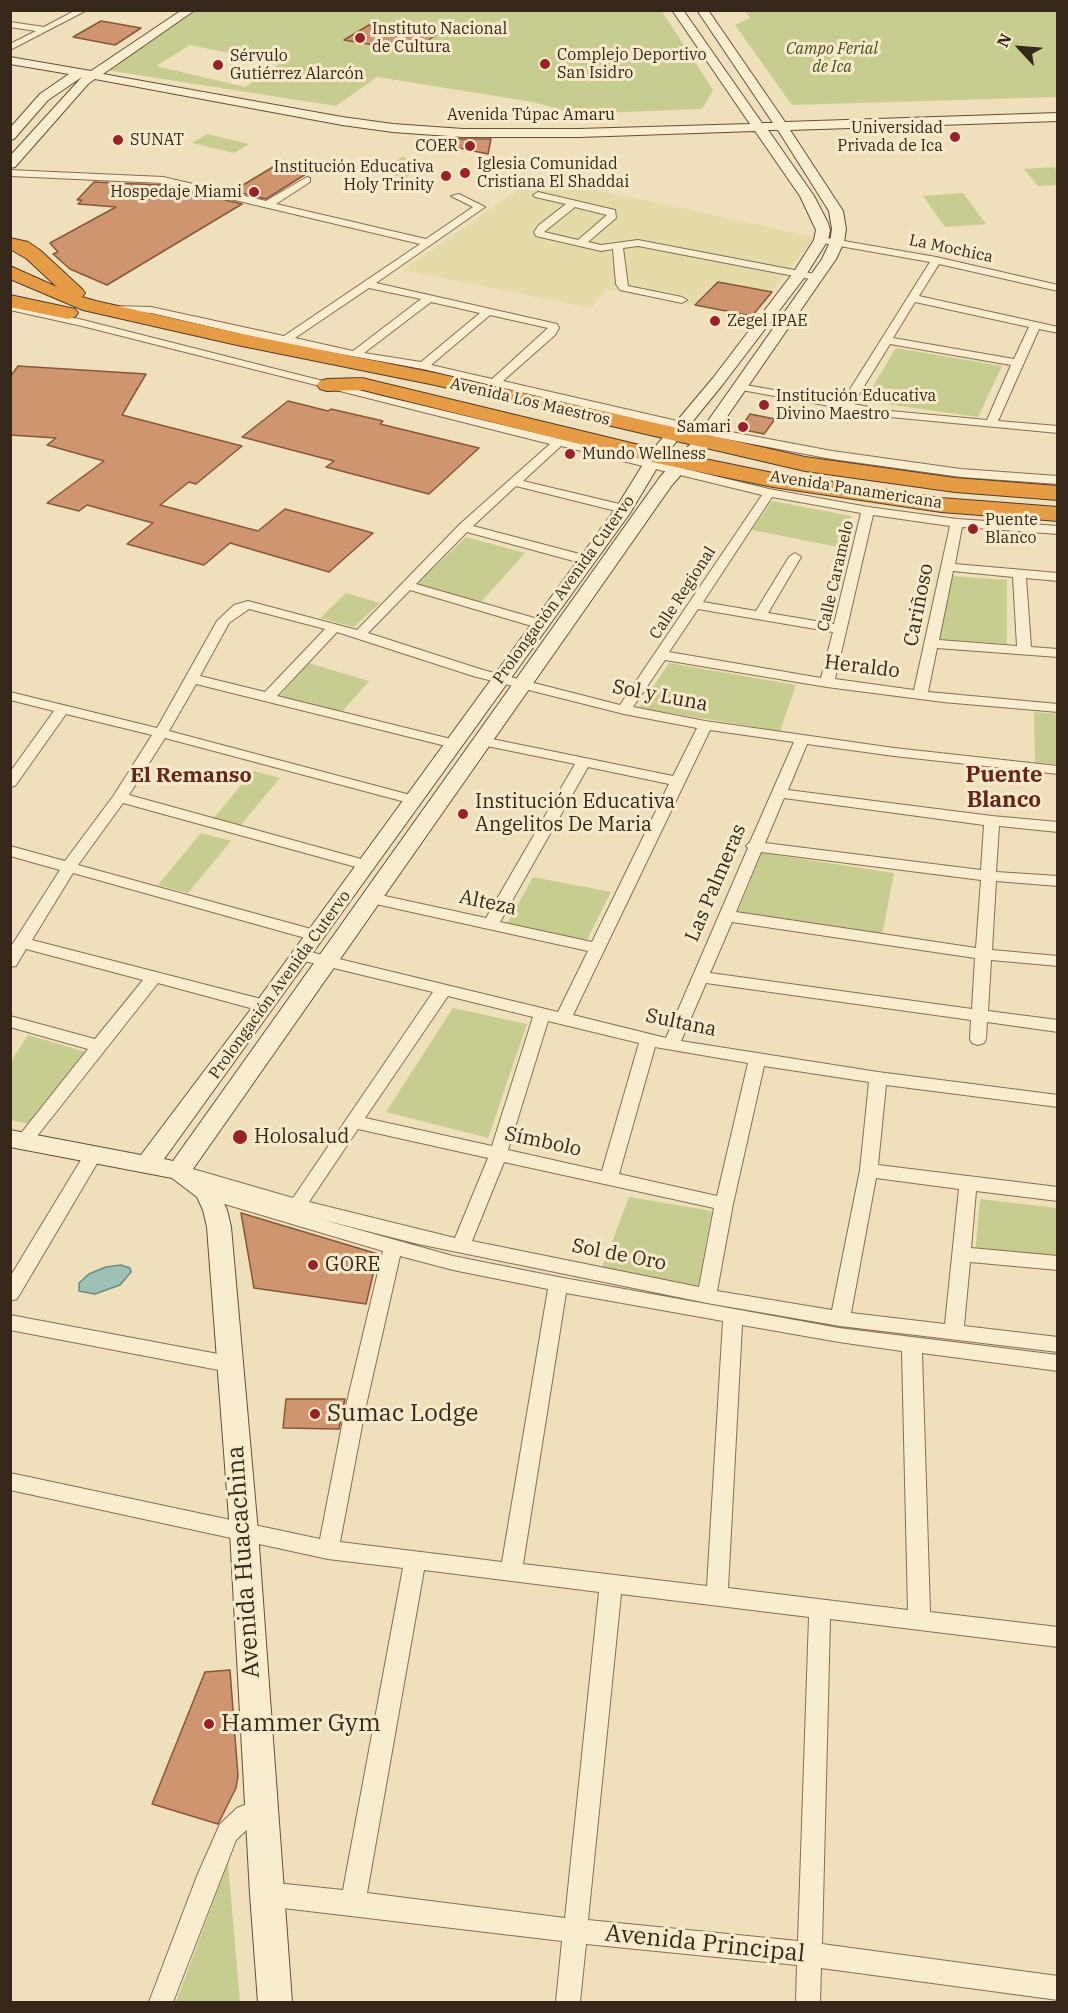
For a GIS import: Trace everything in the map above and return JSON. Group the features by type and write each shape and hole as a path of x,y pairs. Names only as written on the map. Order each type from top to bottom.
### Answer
{"highway":[{"path":"10,243 21,246 34,255 82,298 106,309"},
{"name":"Avenida Los Maestros","path":"10,272 66,298 106,309 258,344 705,436 805,464 869,475 955,485 1058,493"},
{"name":"Avenida Los Maestros","path":"10,301 362,384 648,461 873,496 973,508 1058,514"},
{"path":"327,385 362,384"}],"street":[{"path":"10,48 83,10"},
{"path":"10,164 89,71 179,10"},
{"path":"10,136 15,125 44,97 190,10"},
{"path":"677,10 701,43 742,111 758,126 816,212 823,230 821,240"},
{"path":"702,10 775,110 780,125 836,211 839,229 837,242"},
{"path":"10,24 45,30"},
{"path":"701,43 724,42"},
{"name":"Avenida Túpac Amaru","path":"10,54 89,71 245,99 342,121 401,129 484,134 562,134 1058,117"},
{"name":"Avenida Túpac Amaru","path":"10,60 89,71"},
{"name":"Avenida Túpac Amaru","path":"245,99 409,118 531,120"},
{"path":"932,106 942,120"},
{"path":"742,111 775,110"},
{"path":"561,119 574,126 570,131 562,134"},
{"path":"594,119 585,125 590,130 602,132"},
{"path":"10,173 164,180 426,242"},
{"path":"268,204 307,180"},
{"path":"538,195 611,212 612,216 580,243"},
{"path":"258,344 287,339 480,207 456,196"},
{"path":"574,203 539,232 544,236 600,248 638,243 807,276"},
{"path":"816,212 836,211"},
{"name":"La Mochica","path":"821,240 936,260 1058,288"},
{"name":"Prolongación Avenida Cutervo","path":"179,1170 522,684 680,466 743,384 807,276 821,240"},
{"name":"Prolongación Avenida Cutervo","path":"147,1165 316,936 624,509 648,461 677,431 807,276 829,259 837,242"},
{"path":"618,246 621,284 624,288 682,300"},
{"path":"845,407 936,260"},
{"path":"367,284 547,323 554,328 494,383"},
{"path":"356,355 429,298"},
{"path":"913,298 1058,330"},
{"path":"10,307 83,320 327,385 559,442 648,461"},
{"path":"106,309 151,310 356,355 423,366 677,431"},
{"path":"423,366 490,310"},
{"path":"990,425 1035,325"},
{"path":"887,340 1017,363"},
{"path":"720,378 721,384 743,384 845,407 990,425 1058,430"},
{"path":"705,436 894,465 961,473 1058,480"},
{"path":"359,635 464,527 559,442"},
{"name":"Avenida Panamericana","path":"680,466 769,493 868,512 957,523 1058,530"},
{"path":"513,482 624,509"},
{"name":"Calle Regional","path":"624,710 769,493"},
{"name":"Calle Caramelo","path":"827,683 868,512"},
{"name":"Cariñoso","path":"920,694 957,523"},
{"path":"464,527 586,560"},
{"path":"760,616 795,557"},
{"path":"946,567 1058,577"},
{"path":"1019,574 1024,650"},
{"path":"406,585 540,624"},
{"name":"Sol y Luna","path":"10,962 69,867 120,797 161,733 190,678 231,613 248,605 334,627 500,679 624,710 705,725 938,758 1058,770"},
{"path":"695,605 840,629"},
{"path":"268,697 334,627"},
{"path":"931,643 1058,653"},
{"name":"Heraldo","path":"662,655 827,683 1058,708"},
{"path":"190,678 454,744"},
{"path":"10,696 161,733 413,800"},
{"path":"10,783 15,769 63,709"},
{"path":"562,1018 705,725"},
{"name":"Las Palmeras","path":"671,1044 754,846 802,739"},
{"path":"482,741 678,781"},
{"path":"490,925 584,762"},
{"path":"777,793 992,821 1058,827"},
{"path":"120,797 367,865"},
{"path":"978,1040 992,821"},
{"path":"754,846 989,876 1058,881"},
{"path":"10,851 316,936"},
{"name":"Alteza","path":"371,898 596,948"},
{"path":"726,916 983,954 1058,961"},
{"path":"23,943 265,1006"},
{"name":"Sultana","path":"302,955 439,996 562,1018 671,1044 878,1078 1058,1101"},
{"path":"700,977 1058,1026"},
{"path":"154,978 99,1046 17,1139 179,1170 207,1192 453,1263 733,1317 912,1345 1058,1363"},
{"path":"297,1206 439,996"},
{"path":"461,1246 498,1155 542,1014"},
{"path":"10,1021 99,1046"},
{"path":"609,1178 649,1039"},
{"path":"707,1296 724,1204 757,1059"},
{"path":"840,1319 869,1170 878,1078"},
{"name":"Símbolo","path":"354,1122 724,1204"},
{"path":"10,1294 93,1155"},
{"name":"Sol de Oro","path":"179,1170 297,1206 461,1246 707,1296 840,1319 1058,1345"},
{"path":"869,1170 968,1185 1058,1194"},
{"path":"954,1333 968,1185"},
{"name":"Avenida Huacachina","path":"207,1192 219,1227 244,1532 266,1894 275,2002"},
{"path":"328,1550 356,1410 393,1247"},
{"path":"962,1254 1058,1263"},
{"path":"511,1571 558,1284"},
{"path":"717,1596 733,1317"},
{"path":"10,1322 229,1364"},
{"path":"912,1345 919,1620"},
{"path":"10,1481 328,1550 1058,1637"},
{"path":"353,1903 415,1560"},
{"path":"568,2002 577,1931 610,1583"},
{"path":"808,2002 820,1608"},
{"path":"161,2002 228,1832 245,1816 261,1809"},
{"name":"Avenida Principal","path":"266,1894 577,1931 809,1954 1058,1988"}],"shaded area":[{"path":"535,178 814,237 790,269 783,268 781,272 785,275 772,292 718,282 695,305 606,289 591,308 403,270"}],"green space":[{"path":"661,10 713,90 702,109 597,113 591,110 573,113 533,102 377,77 336,106 112,71 107,66 196,11","holes":["190,45 279,63 245,87 156,66"]},
{"name":"Campo Ferial de Ica","path":"745,11 1057,11 1057,97 792,105 735,25 750,18"},
{"path":"207,134 249,144 234,153 192,143"},
{"path":"402,157 428,163 405,178 378,172"},
{"path":"1054,167 1057,171 1057,185 1038,186 1024,169"},
{"path":"963,193 986,224 945,227 923,196"},
{"path":"896,348 1002,366 978,417 864,401"},
{"path":"772,501 851,516 843,548 752,530"},
{"path":"466,537 525,553 481,602 416,585"},
{"path":"951,576 1007,580 1007,644 938,639"},
{"path":"346,593 380,603 354,627 320,618"},
{"path":"309,663 369,681 341,713 278,698"},
{"path":"669,663 796,685 780,731 639,708"},
{"path":"1034,712 1057,714 1057,764 1035,763"},
{"path":"253,771 280,778 239,827 212,820"},
{"path":"201,833 231,841 188,893 158,885"},
{"path":"762,853 894,873 882,936 737,914"},
{"path":"533,877 611,892 586,942 507,924"},
{"path":"453,1008 527,1024 488,1138 386,1112"},
{"path":"28,1035 86,1052 32,1125 11,1120 11,1061"},
{"path":"629,1197 712,1211 698,1286 602,1268"},
{"path":"980,1199 1057,1208 1057,1263 975,1255"},
{"path":"228,1863 240,2002 176,2002"}],"water":[{"path":"121,1265 130,1268 131,1272 120,1285 95,1294 79,1291 79,1283 89,1274 106,1267"}],"building":[{"path":"101,21 141,28 115,45 73,37"},
{"path":"369,25 436,35 412,51 344,40"},
{"name":"COER","path":"441,138 491,139 488,154 440,144"},
{"path":"273,167 306,174 266,199 233,191"},
{"path":"94,182 163,185 242,204 107,285 70,269 53,254 58,252 50,243 116,207 78,204 82,200 77,200"},
{"path":"718,282 772,292 752,316 695,305"},
{"path":"18,366 146,374 122,415 242,446 196,484 189,482 160,505 258,531 285,509 373,533 329,572 230,543 204,565 127,544 153,523 87,505 79,511 47,503 104,461 47,445 56,438 10,435 10,377"},
{"path":"288,401 383,421 380,424 479,448 429,494 326,467 334,461 242,437"},
{"path":"750,414 775,419 764,434 740,429"},
{"name":"GORE","path":"241,1213 378,1254 366,1304 254,1288"},
{"name":"Sumac Lodge","path":"286,1399 345,1399 339,1429 283,1428"},
{"name":"Hammer Gym","path":"230,1670 238,1776 236,1788 218,1824 152,1804 205,1672"}],"place":[{"name":"Instituto Nacional de Cultura","path":"360,38"},
{"name":"Complejo Deportivo San Isidro","path":"545,64"},
{"name":"Sérvulo Gutiérrez Alarcón","path":"218,65"},
{"name":"Universidad Privada de Ica","path":"955,137"},
{"name":"SUNAT","path":"118,140"},
{"name":"COER","path":"470,146"},
{"name":"Iglesia Comunidad Cristiana El Shaddai","path":"465,173"},
{"name":"Institución Educativa Holy Trinity","path":"446,176"},
{"name":"Hospedaje Miami","path":"254,192"},
{"name":"Zegel IPAE","path":"715,321"},
{"name":"Institución Educativa Divino Maestro","path":"764,405"},
{"name":"Samari","path":"743,427"},
{"name":"Mundo Wellness","path":"570,454"},
{"name":"Puente Blanco","path":"973,529"},
{"name":"Institución Educativa Angelitos De Maria","path":"463,814"},
{"name":"Holosalud","path":"240,1137"},
{"name":"GORE","path":"313,1265"},
{"name":"Sumac Lodge","path":"315,1414"},
{"name":"Hammer Gym","path":"209,1724"}],"district":[{"name":"El Remanso","path":"191,776"},
{"name":"Puente Blanco","path":"1004,788"}]}
